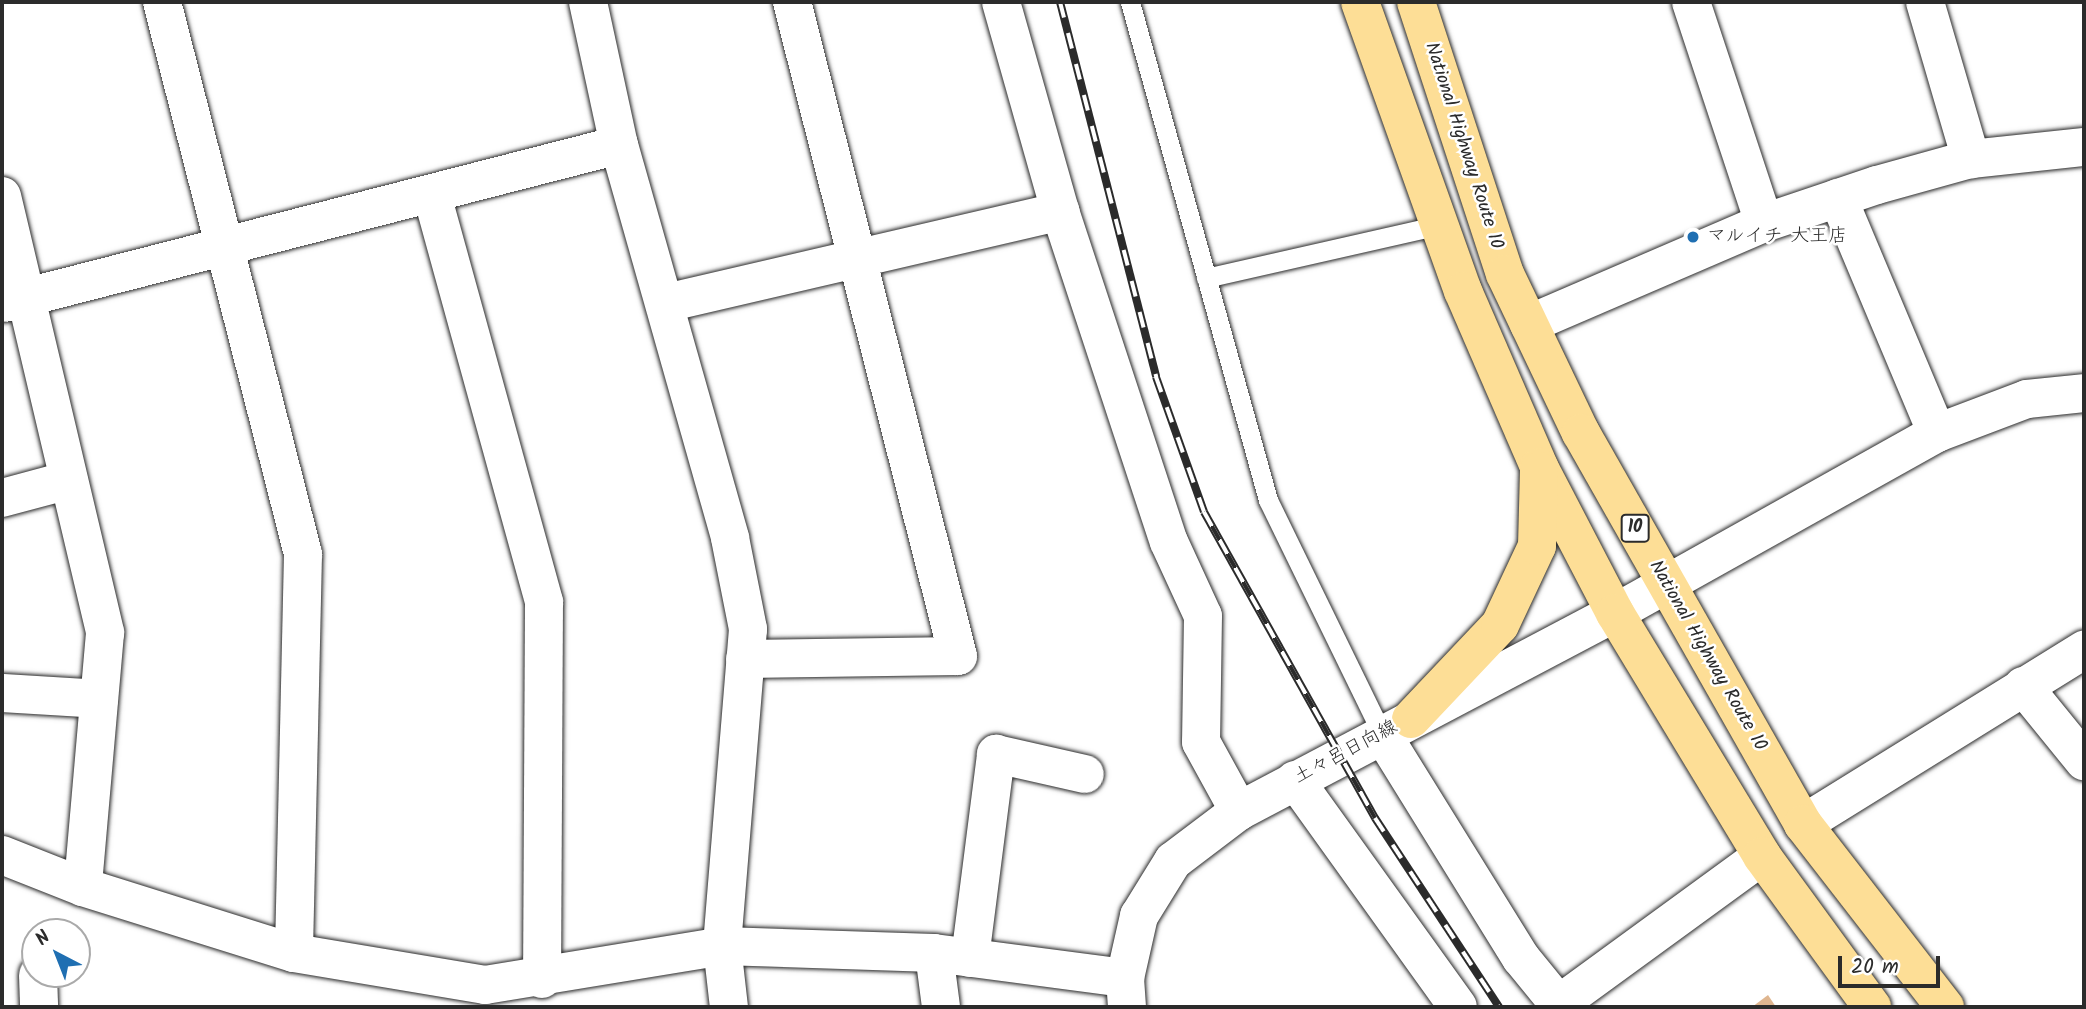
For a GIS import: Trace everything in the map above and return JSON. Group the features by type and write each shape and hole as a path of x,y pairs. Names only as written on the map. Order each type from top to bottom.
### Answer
{"highway":[{"path":"1360,2 1439,225 1539,467 1615,613 1762,856 1872,1007"},
{"name":"National Highway Route 10","path":"1416,2 1505,274 1664,581 1803,824 1945,1007"},
{"path":"1397,727 1500,625 1537,546 1539,467"}],"street":[{"path":"162,2 303,554 295,953"},
{"path":"588,2 619,145 666,303 730,538 747,629 722,946 729,1007"},
{"path":"745,659 958,656 792,2"},
{"path":"1001,2 1060,211 1169,542 1203,615 1201,742 1239,811"},
{"path":"1691,2 1764,223"},
{"path":"1925,2 1971,159"},
{"path":"15,301 224,250 619,145"},
{"path":"1529,324 1764,223 1838,198 1971,159 2084,147"},
{"path":"432,195 544,602 542,979"},
{"path":"2,196 15,301 69,480 104,633 83,887"},
{"path":"1838,198 1937,433"},
{"path":"666,303 1060,211"},
{"name":"土々呂日向線","path":"1126,993 1139,916 1173,860 1239,811 1615,613 1664,581 1937,433 2027,399 2084,393"},
{"path":"2,498 69,480"},
{"path":"1803,824 2084,650"},
{"path":"2022,686 2084,761"},
{"path":"2,693 99,699"},
{"path":"1397,727 1493,914 1560,1006 1762,856"},
{"path":"941,1007 996,754 1085,774"},
{"path":"1295,780 1450,1004"},
{"path":"2,855 83,887 295,953 485,996 542,979 722,946 952,956 1126,993"}],"lane":[{"path":"1130,2 1268,500 1397,727"},
{"path":"1206,278 1439,225"}],"building":[{"path":"1768,995 1776,1007 1752,1007"}],"railway":[{"path":"1060,2 1156,377 1204,512 1375,818 1499,1007"}],"place":[{"name":"マルイチ 大王店","path":"1693,237"}]}
